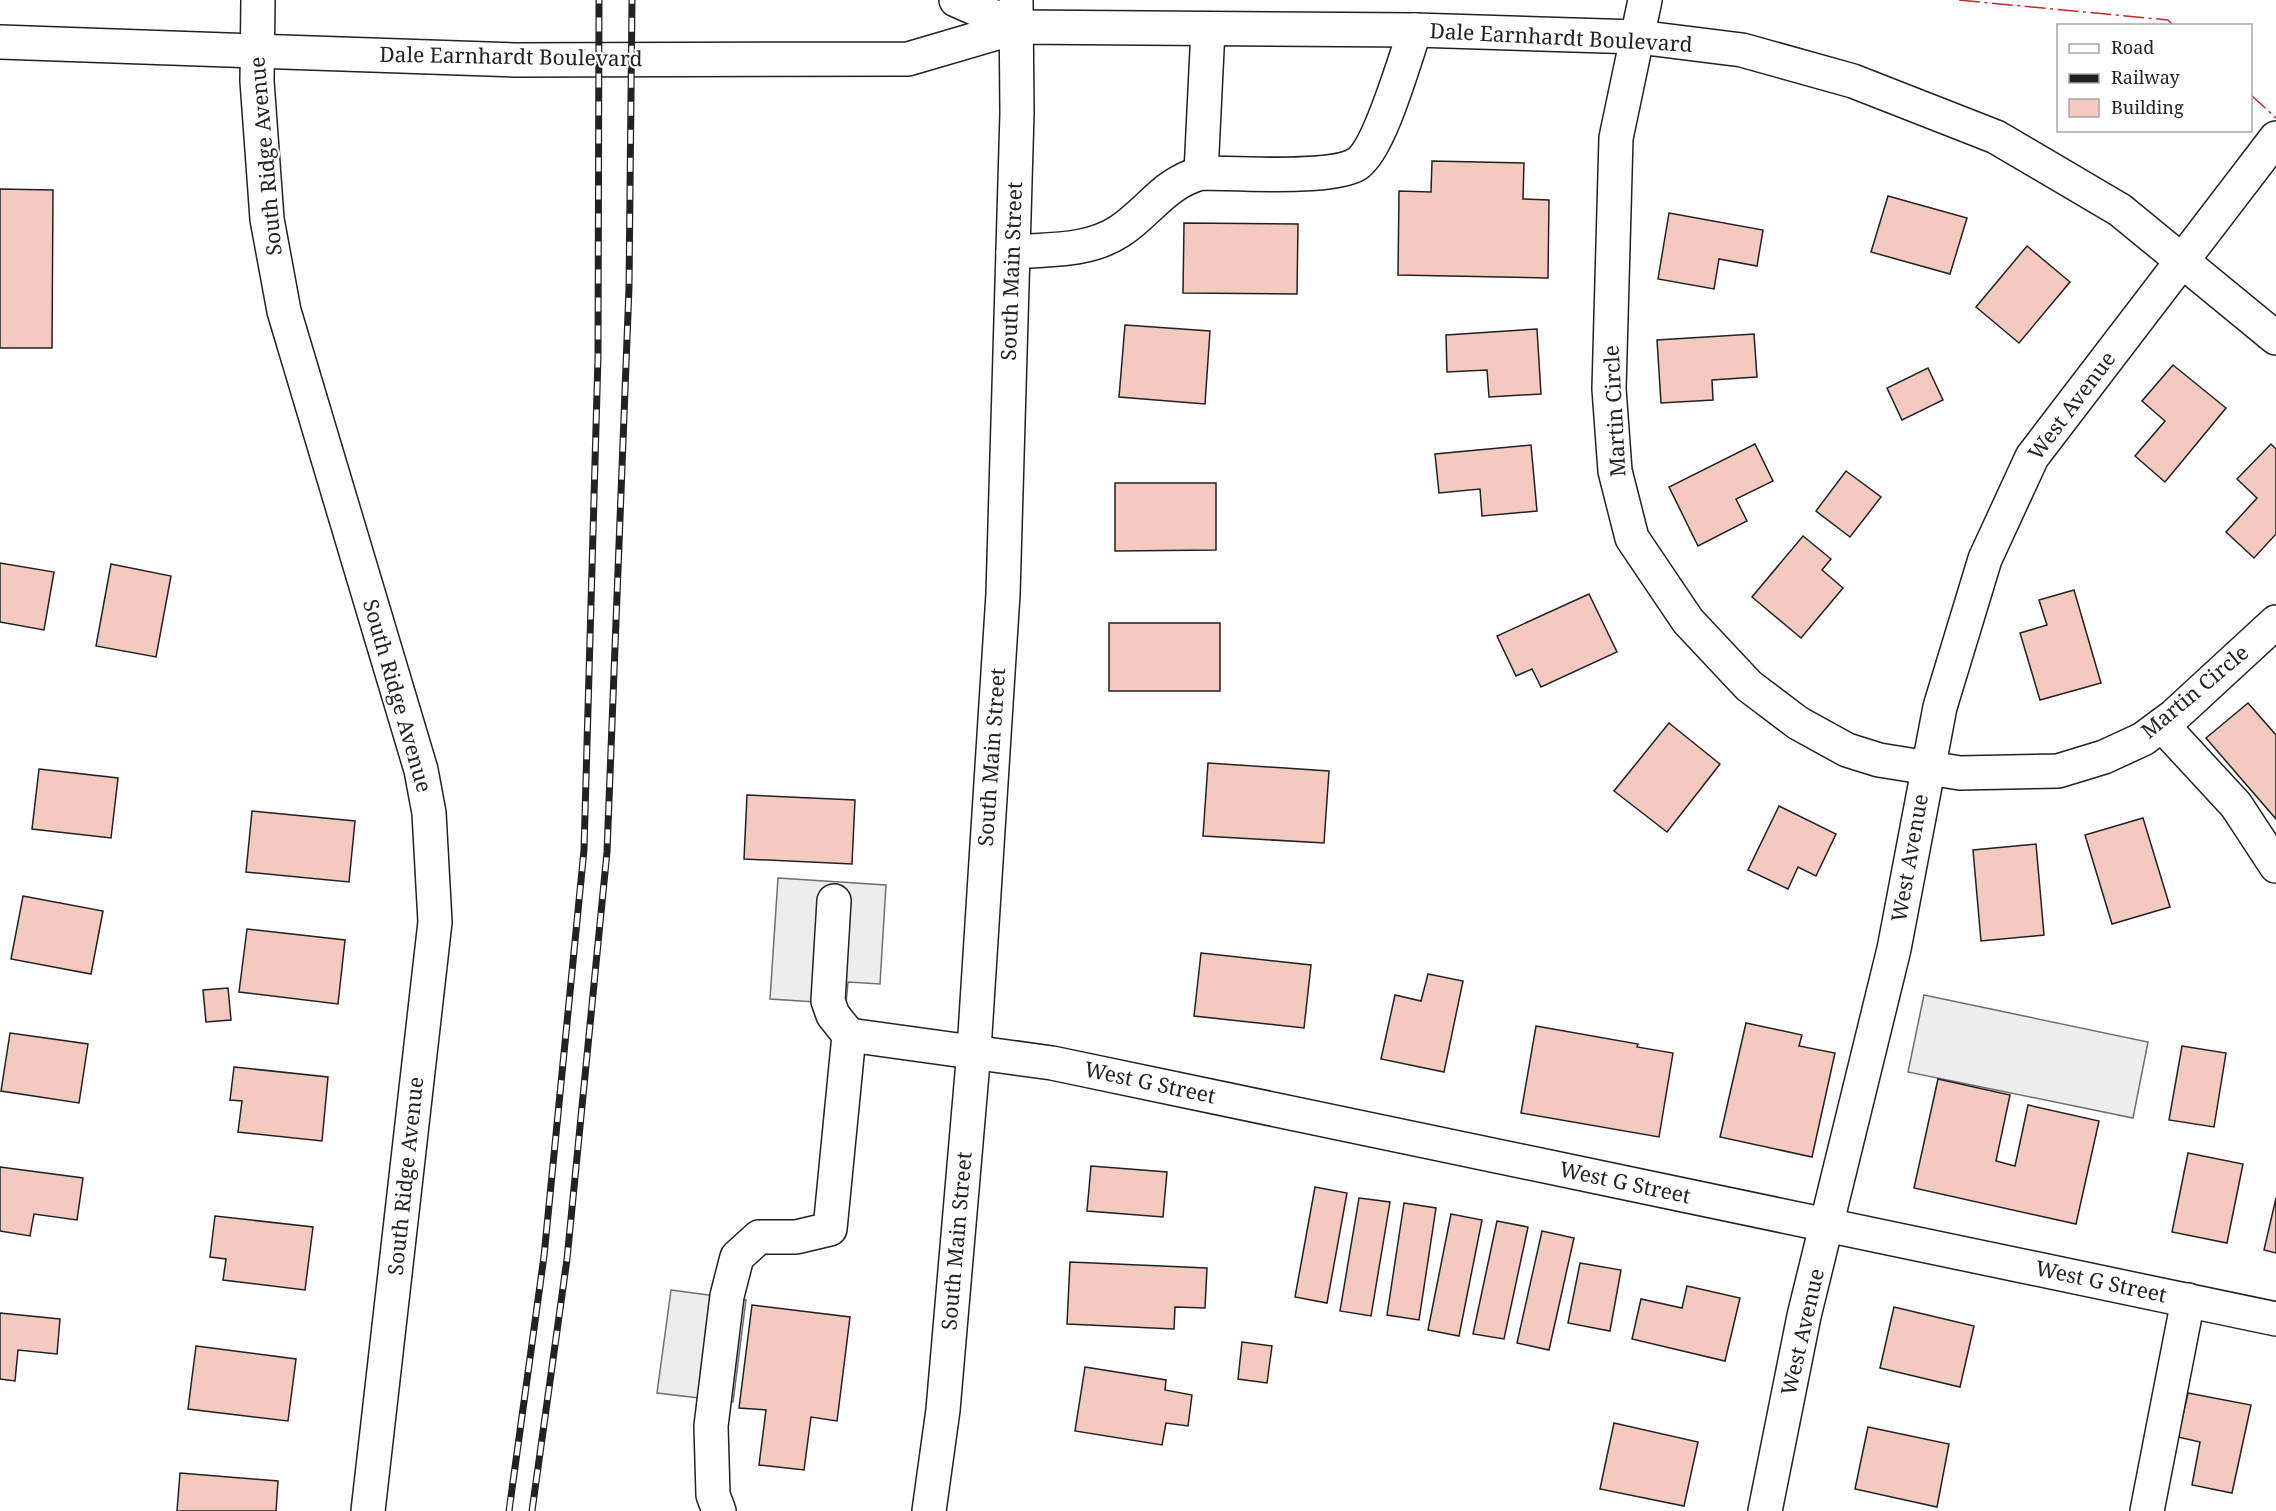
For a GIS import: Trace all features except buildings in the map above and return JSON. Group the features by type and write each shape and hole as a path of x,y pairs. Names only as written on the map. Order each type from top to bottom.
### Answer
{"street":[{"name":"South Ridge Avenue","path":"258,0 256,49 267,219 284,311 421,770 429,813 435,921 368,1511"},
{"name":"Dale Earnhardt Boulevard","path":"956,0 1016,14 1208,29 1415,30 1638,38 1742,50 1853,81 1996,137 2120,210 2276,338"},
{"name":"Martin Circle","path":"1645,0 1616,138 1609,389 1616,471 1632,538 1688,621 1749,686 1798,723 1847,750 1879,760 1960,773 2058,771 2114,752 2143,739 2276,622"},
{"name":"Dale Earnhardt Boulevard","path":"0,42 256,49 514,60 908,59 1016,14"},
{"name":"South Main Street","path":"929,1511 943,1410 974,1050 1002,594 1013,252 1016,14"},
{"path":"1201,173 1208,29"},
{"path":"1013,252 1079,248 1098,242 1121,231 1154,199 1182,178 1201,173 1331,172 1357,164 1376,139 1415,30"},
{"name":"West Avenue","path":"1766,1511 1804,1316 1894,949 1940,706 1985,559 2032,457 2276,138"},
{"path":"2162,724 2236,805 2276,866"},
{"path":"719,1511 713,1495 711,1426 727,1296 737,1257 759,1237 796,1237 830,1229 849,1035 833,1015 828,1001 834,901"},
{"name":"West G Street","path":"849,1035 974,1050 1052,1063 2276,1319"},
{"path":"2147,1511 2188,1300"}],"shaded area":[{"path":"778,878 886,885 880,984 848,982 846,1004 770,999"},
{"path":"1924,995 2148,1042 2133,1118 1908,1072"},
{"path":"671,1290 746,1300 733,1402 657,1393"}],"railway":[{"path":"509,1511 544,1256 584,850 598,357 599,0"},
{"path":"532,1511 567,1259 607,852 629,288 632,0"}],"power":[{"path":"1959,0 2168,20 2172,24"},
{"path":"2252,96 2276,118"}]}
